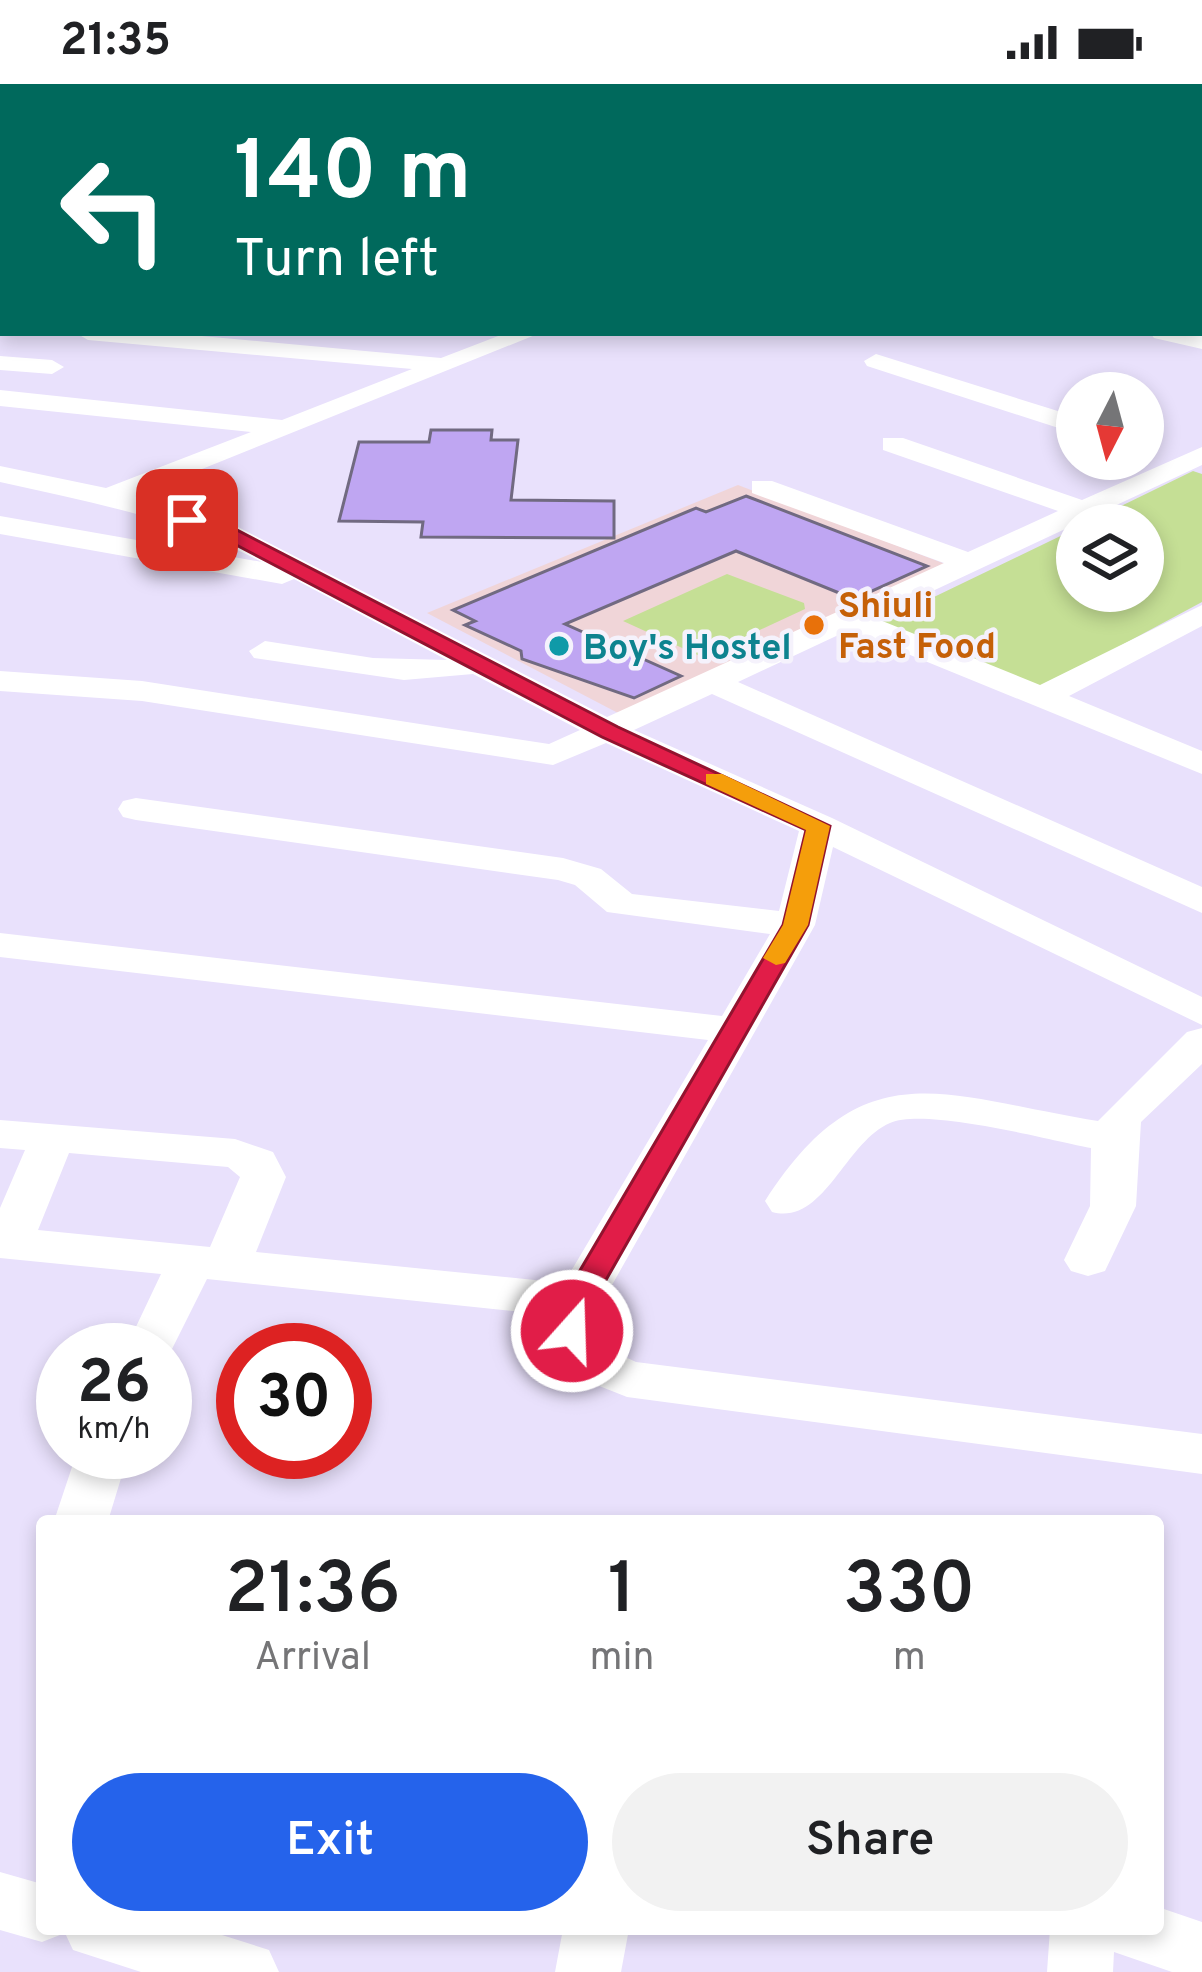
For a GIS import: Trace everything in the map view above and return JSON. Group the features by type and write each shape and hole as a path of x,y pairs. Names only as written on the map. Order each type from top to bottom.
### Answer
{"street":[{"path":"154,336 316,344 447,365"},
{"path":"108,497 520,336"},
{"path":"876,361 1056,419"},
{"path":"0,363 52,367"},
{"path":"0,398 287,428"},
{"path":"892,445 1066,504"},
{"path":"1164,453 1197,461"},
{"path":"1098,504 1197,461"},
{"path":"0,474 108,497 226,532 610,732 818,826 1202,1013"},
{"path":"762,487 970,563"},
{"path":"0,681 142,691 553,755 1056,523"},
{"path":"0,525 319,582"},
{"path":"852,614 1202,763"},
{"path":"1042,698 1202,614"},
{"path":"1163,635 1202,650"},
{"path":"265,651 428,671 458,670 475,662"},
{"path":"714,678 1202,901"},
{"path":"136,809 546,866 588,877 621,904 795,925"},
{"path":"818,826 795,925 578,1301 572,1331 592,1363 627,1379 1202,1454"},
{"path":"0,945 734,1030"},
{"path":"1088,1260 1113,1206 1114,1137 1121,1117 1202,1041"},
{"path":"788,1201 857,1125 880,1109 914,1104 1114,1137"},
{"path":"0,1134 235,1153 257,1162 263,1177 168,1323"},
{"path":"53,1138 4,1242 578,1301"},
{"path":"83,1515 94,1479"},
{"path":"0,1901 36,1911"},
{"path":"118,1935 246,1972"},
{"path":"588,1972 595,1935"},
{"path":"1080,1972 1083,1935"},
{"path":"1151,1935 1202,1952"}],"shaded area":[{"path":"738,485 948,565 618,713 427,613"}],"green space":[{"path":"1193,471 1202,474 1202,602 1042,688 880,623 1056,538 1056,612 1164,612 1164,504 1125,504"},
{"path":"727,574 804,603 805,609 702,657 623,621"}],"building":[{"path":"431,430 492,430 491,440 518,440 511,500 614,501 614,538 421,537 423,522 339,521 359,442 429,442"},
{"path":"746,496 927,566 854,599 736,551 565,624 681,676 634,698 522,659 521,651 465,625 475,621 453,610 696,508 706,512"}],"slow traffic":[{"path":"714,779 818,826 795,925 776,958"}],"place":[{"name":"Shiuli Fast Food","path":"814,625"},
{"name":"Boy's Hostel","path":"559,646"}],"route":[{"path":"187,520 226,532 610,732 818,826 795,925 578,1301 572,1331"}]}
